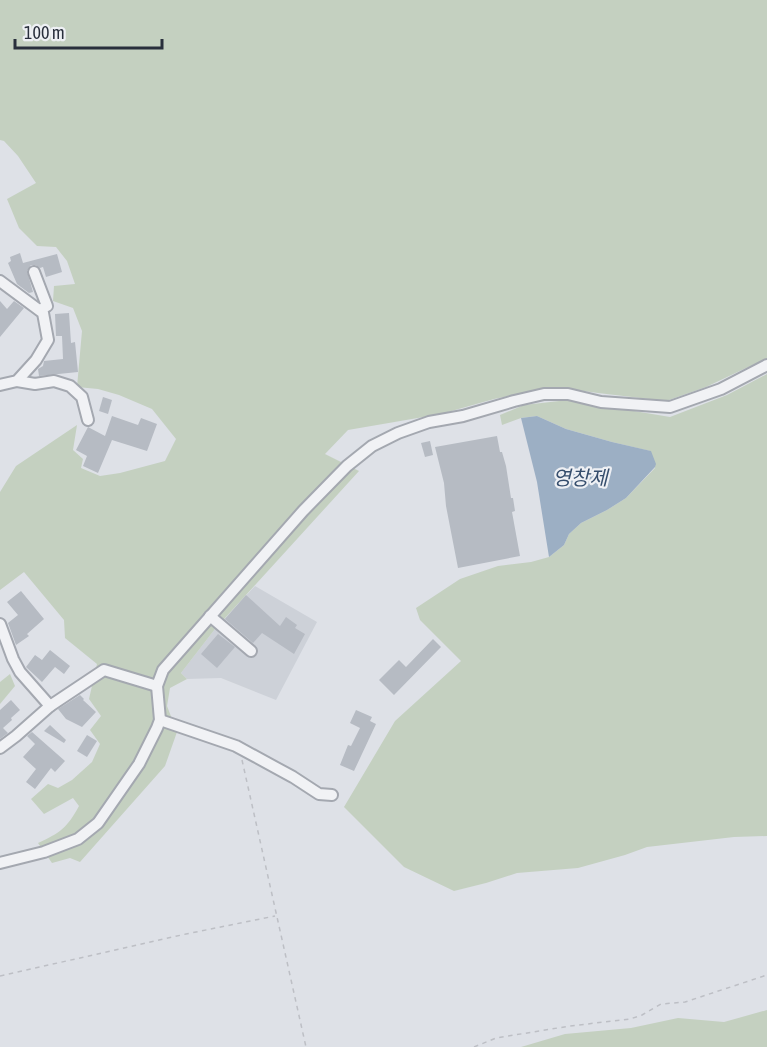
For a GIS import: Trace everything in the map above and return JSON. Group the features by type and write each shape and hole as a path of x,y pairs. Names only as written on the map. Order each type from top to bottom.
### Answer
{"street":[{"path":"34,272 46,306 40,310"},
{"path":"0,281 43,313 48,340 36,360 17,381"},
{"path":"0,864 44,852 78,839 98,823 140,764 149,746 159,720 157,686 163,670 303,511 347,465 372,446 398,433 429,422 463,416 544,394 568,394 601,402 670,407 721,389 767,365"},
{"path":"0,385 17,381 35,384 54,381 70,386 82,397 88,420"},
{"path":"210,616 251,651"},
{"path":"0,624 20,672 50,706"},
{"path":"0,748 50,706 104,670 157,686"},
{"path":"159,720 239,747 319,794 332,795"}],"path":[{"path":"239,747 306,1047"},
{"path":"0,976 276,916"},
{"path":"474,1047 496,1038 630,1019 661,1004 685,1002 767,975"}],"shaded area":[{"path":"255,586 317,622 276,700 221,678 187,679 181,673 215,629"}],"green space":[{"path":"0,0 767,0 767,358 706,387 666,401 555,387 494,399 441,414 348,430 325,454 359,471 215,629 181,673 187,679 170,688 167,706 177,732 165,766 80,862 70,858 52,863 38,843 57,833 71,820 79,806 73,798 44,814 31,799 48,784 58,788 72,780 92,762 100,744 90,730 101,716 89,699 97,664 65,638 64,620 24,572 0,590 0,492 16,466 77,425 73,450 83,459 81,468 100,476 165,461 176,439 152,409 119,395 98,389 77,387 82,331 73,308 53,301 54,286 75,284 67,261 56,247 37,246 19,228 7,199 36,183 18,156 4,141 0,140"},
{"path":"767,374 767,836 734,837 647,847 578,868 517,873 454,891 404,867 344,807 395,721 461,661 420,620 416,608 460,579 498,566 549,557 564,545 569,534 581,523 626,498 655,468 650,451 566,429 537,416 521,418 502,425 500,415 524,405 568,400 670,417 727,395"},
{"path":"10,674 15,686 0,704 0,682"},
{"path":"767,1010 767,1047 521,1047 565,1034 631,1028 678,1018 724,1022"}],"water":[{"name":"영창제","path":"537,416 566,429 651,451 656,464 626,498 581,523 569,534 564,545 549,557 537,482 521,418"}],"building":[{"path":"20,253 23,263 57,254 62,272 46,277 43,267 31,265 27,271 33,292 29,293 17,284 8,263 11,261 10,257"},
{"path":"0,301 7,309 14,301 24,308 0,337"},
{"path":"69,313 71,343 75,342 78,372 39,376 38,369 43,366 44,361 63,359 62,336 56,336 55,314"},
{"path":"103,397 112,400 108,414 99,411"},
{"path":"112,416 138,425 141,418 157,424 147,451 112,440 98,473 83,466 87,456 76,450 88,427 105,436"},
{"path":"497,436 506,466 511,498 513,498 515,511 512,512 520,556 458,568 444,483 435,447"},
{"path":"430,441 433,455 425,457 421,443"},
{"path":"21,591 44,619 27,634 29,636 16,645 8,623 18,615 7,602"},
{"path":"246,595 280,626 286,617 297,625 295,628 305,634 294,654 262,633 253,643 225,619"},
{"path":"218,634 235,647 217,668 201,654"},
{"path":"433,639 441,647 394,695 379,680 399,660 406,667"},
{"path":"50,650 70,666 64,674 55,667 42,682 26,667 35,655 42,660"},
{"path":"80,695 96,712 82,727 66,719 58,709"},
{"path":"11,700 20,710 3,728 8,733 0,739 0,710"},
{"path":"356,710 372,717 370,721 376,724 354,771 340,765 348,745 351,746 360,728 350,723"},
{"path":"50,725 66,740 64,743 44,731"},
{"path":"32,732 65,761 55,772 51,768 35,789 26,782 36,769 23,757 35,744 27,736"},
{"path":"87,735 97,741 87,757 77,751"}]}
